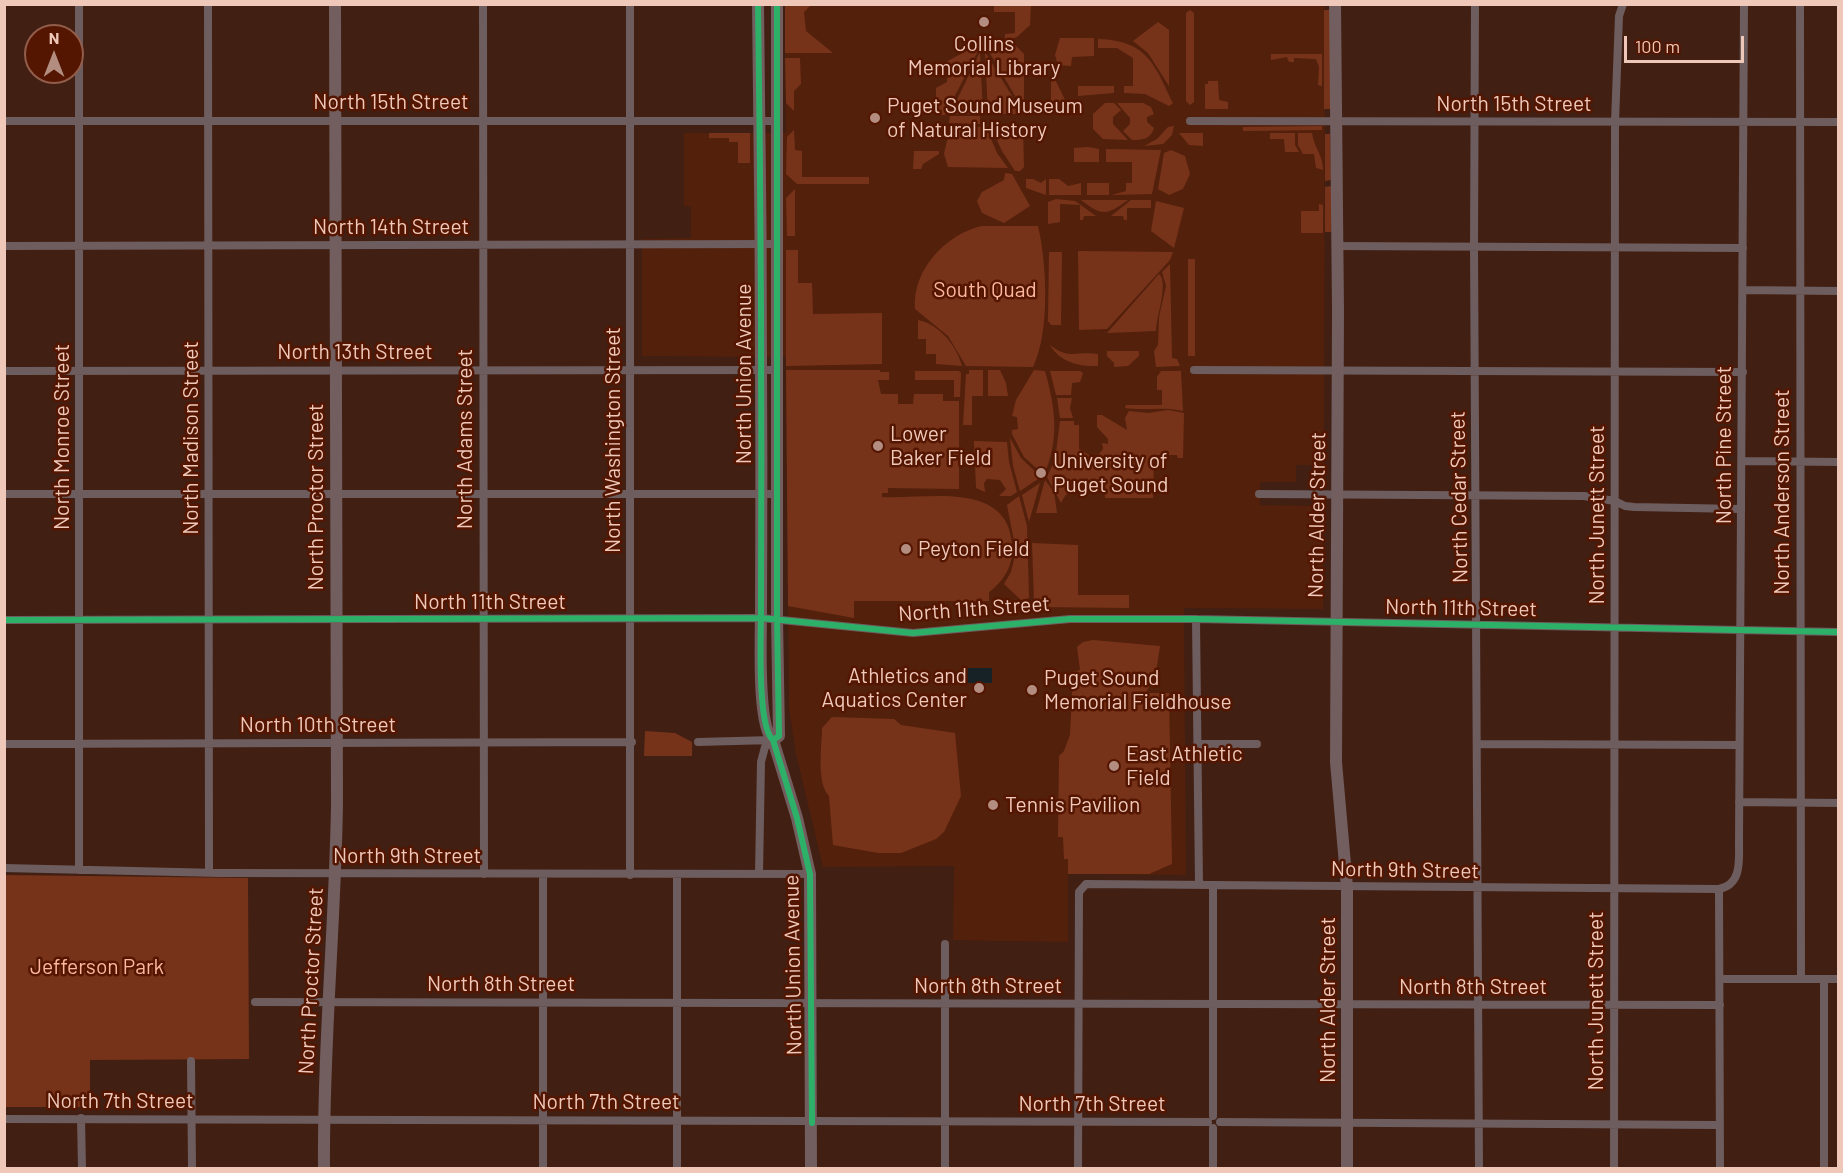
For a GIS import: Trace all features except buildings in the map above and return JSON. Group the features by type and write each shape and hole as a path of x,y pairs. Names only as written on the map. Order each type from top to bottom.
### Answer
{"street":[{"name":"North Monroe Street","path":"79,4 79,870"},
{"name":"North Madison Street","path":"208,4 209,872"},
{"name":"North Proctor Street","path":"324,1168 328,1002 336,873 335,4"},
{"name":"North Adams Street","path":"483,4 484,874"},
{"name":"North Washington Street","path":"630,4 632,370 630,875"},
{"name":"North Union Avenue","path":"758,4 762,370 761,618 764,715 768,736 773,740 810,874 811,1168"},
{"name":"North Union Avenue","path":"759,874 761,762 765,747 779,736 777,4"},
{"name":"North Alder Street","path":"1335,4 1337,122 1336,780 1347,887 1347,1168"},
{"name":"North Cedar Street","path":"1475,4 1474,247 1478,625 1479,1168"},
{"name":"North Pine Street","path":"1731,884 1738,869 1740,745 1744,4"},
{"name":"North Anderson Street","path":"1800,4 1801,979"},
{"name":"North Junett Street","path":"1614,1168 1615,122 1619,16 1622,5"},
{"name":"North 15th Street","path":"4,121 778,121"},
{"name":"North 15th Street","path":"1190,121 1839,122"},
{"name":"North 14th Street","path":"4,246 778,244"},
{"path":"1337,246 1743,248"},
{"path":"1743,290 1839,291"},
{"name":"North 13th Street","path":"4,371 778,370"},
{"path":"1194,370 1743,372"},
{"path":"1742,461 1839,462"},
{"path":"4,494 778,494"},
{"path":"1259,494 1584,496 1634,507 1741,509"},
{"name":"North 11th Street","path":"4,620 777,618 913,633 1033,621 1196,619 1839,633"},
{"path":"1196,619 1200,885"},
{"path":"698,742 773,740"},
{"name":"North 10th Street","path":"4,744 632,742"},
{"path":"1197,744 1257,744"},
{"path":"1478,744 1740,745"},
{"path":"1739,802 1839,803"},
{"name":"North 9th Street","path":"4,868 543,875 810,874"},
{"path":"543,875 543,1168"},
{"path":"677,875 677,1168"},
{"name":"North 9th Street","path":"1079,1004 1080,888 1089,883 1478,889 1719,889 1731,884"},
{"path":"1213,885 1213,1168"},
{"path":"1719,889 1720,1168"},
{"path":"945,944 945,1168"},
{"path":"1720,979 1839,979"},
{"path":"1824,979 1824,1168"},
{"name":"North 8th Street","path":"255,1002 1720,1005"},
{"path":"1078,1168 1079,1004"},
{"path":"191,1061 192,1168"},
{"path":"81,1118 82,1168"},
{"name":"North 7th Street","path":"4,1119 812,1123 1479,1122 1719,1125"}],"shaded area":[{"name":"University of Puget Sound","path":"785,5 1325,5 1324,465 1296,465 1296,482 1260,482 1260,505 1323,506 1323,609 1184,608 1186,875 1068,874 1068,942 953,940 954,866 823,867 796,754 789,708 786,357 642,356 642,239 691,238 691,207 684,206 684,133 786,133"},
{"path":"966,668 992,668 992,683 966,683"}],"green space":[{"path":"785,5 816,5 810,6 804,12 806,31 833,53 785,53"},
{"path":"994,5 1031,5 1030,25 1017,37 1005,41 1005,34 1015,33 1015,12 994,12"},
{"path":"1190,10 1194,13 1194,102 1190,105 1186,101 1186,13"},
{"path":"1324,10 1330,10 1331,109 1324,109"},
{"path":"1158,22 1169,30 1169,86 1148,53 1133,41"},
{"path":"1060,38 1094,38 1094,56 1072,57 1071,66 1058,65 1055,55"},
{"path":"1098,39 1128,44 1139,50 1154,66 1173,103 1169,106 1145,94 1124,93 1124,86 1133,86 1133,58 1117,48 1098,48"},
{"path":"993,45 1015,45 1024,54 1024,111 988,50"},
{"path":"972,48 978,51 945,115 936,115 936,88 947,82 948,74 945,69 929,71"},
{"path":"980,52 983,114 950,114"},
{"path":"985,52 1023,114 988,114"},
{"path":"1271,54 1322,54 1322,86 1318,85 1319,67 1316,59 1294,58 1294,62 1289,62 1287,57 1271,60"},
{"path":"785,58 800,58 801,84 794,91 794,111 786,103"},
{"path":"1053,75 1065,100 1051,114 1051,76"},
{"path":"1208,81 1218,81 1219,100 1228,102 1228,109 1205,109 1205,84 1208,84"},
{"path":"1078,86 1114,86 1114,93 1078,96"},
{"path":"1105,103 1114,103 1121,110 1113,117 1113,124 1128,140 1103,139 1093,129 1093,114"},
{"path":"1117,103 1143,103 1151,107 1154,114 1147,117 1147,122 1154,128 1151,135 1143,139 1132,140 1123,131 1130,124 1130,118"},
{"path":"950,116 980,116 980,124 949,123"},
{"path":"1174,126 1172,135 1163,144 1144,146 1157,139 1168,127"},
{"path":"1322,126 1322,130 1243,131 1243,127"},
{"path":"950,127 986,127 997,153 1008,168 948,167 944,154"},
{"path":"991,127 1023,127 1024,167 1020,171 1015,171 1002,151"},
{"path":"794,130 795,150 802,151 802,177 869,177 869,184 797,184 786,174 787,137"},
{"path":"709,133 750,133 750,163 738,163 738,142 729,142 729,138 709,138"},
{"path":"1179,133 1203,133 1203,146 1189,145"},
{"path":"1270,133 1295,133 1295,145 1299,152 1285,152 1284,139 1270,139"},
{"path":"1298,133 1312,133 1322,160 1323,170 1316,168 1314,154 1303,154 1298,145"},
{"path":"1325,134 1330,134 1331,180 1325,181"},
{"path":"1074,148 1099,149 1099,162 1074,162"},
{"path":"1106,149 1161,150 1152,194 1112,195 1126,191 1126,183 1132,183 1132,162 1106,162"},
{"path":"1171,150 1185,156 1190,174 1183,189 1169,195 1158,189 1164,153"},
{"path":"914,151 939,151 939,154 923,164 921,169 913,169"},
{"path":"1005,173 1012,174 1030,206 1004,223 982,213 977,201 982,192 1004,180"},
{"path":"1026,179 1033,179 1041,183 1046,179 1046,195 1026,188"},
{"path":"1049,179 1059,179 1068,186 1081,183 1081,195 1049,195"},
{"path":"1087,183 1109,183 1109,195 1087,195"},
{"path":"1331,186 1331,232 1325,232 1325,187"},
{"path":"795,189 795,236 787,236 786,198"},
{"path":"1056,199 1075,201 1096,216 1084,216 1083,220 1080,220 1080,205 1060,204 1060,222 1048,224 1048,202"},
{"path":"1081,200 1128,200 1104,212 1094,209"},
{"path":"1131,200 1151,200 1151,208 1127,208 1127,220 1124,220 1123,216 1111,216"},
{"path":"1156,201 1184,208 1174,248 1151,231"},
{"path":"1319,204 1323,205 1323,233 1301,233 1301,211 1319,211"},
{"name":"South Quad","path":"982,226 1038,226 1045,278 1045,298 1042,336 1033,367 966,366 948,336 915,309 919,281 934,256 956,237"},
{"path":"786,250 798,250 798,283 812,283 813,314 882,313 882,364 786,366"},
{"path":"1078,251 1173,252 1170,260 1107,329 1079,330"},
{"path":"1049,252 1062,252 1061,325 1051,325 1048,321"},
{"path":"1188,259 1195,259 1195,356 1188,356"},
{"path":"1170,264 1172,358 1177,359 1180,366 1156,367 1154,351 1158,345 1159,317 1166,286 1162,272"},
{"path":"1159,274 1163,285 1156,331 1107,333"},
{"path":"918,320 933,326 946,337 960,358 962,366 936,364 936,354 926,354 926,339 918,339"},
{"path":"1050,345 1068,354 1098,354 1098,366 1084,366 1071,362 1059,356"},
{"path":"1107,351 1139,351 1139,356 1128,366 1114,367 1114,363 1107,356"},
{"path":"786,370 880,370 880,372 889,372 889,380 878,380 881,394 898,394 898,404 913,404 914,394 943,394 943,401 959,401 959,489 888,488 888,493 882,493 882,497 962,497 996,510 1007,524 1012,552 1010,566 999,583 989,592 989,601 854,601 854,618 788,606"},
{"path":"969,370 983,370 983,396 972,396 972,425 963,425 966,374 969,374"},
{"path":"988,370 1000,370 1006,383 1008,396 988,396"},
{"path":"1034,370 1045,371 1053,410 1054,435 1044,475 1024,457 1012,434 1012,430 1018,429 1017,417 1012,416 1016,400"},
{"path":"915,371 959,371 961,373 960,397 954,397 954,380 915,380"},
{"path":"1050,371 1080,371 1083,373 1080,382 1072,383 1071,395 1056,395"},
{"path":"1161,371 1181,371 1183,411 1125,408 1126,405 1162,405 1162,390 1157,390 1157,377"},
{"path":"1057,398 1072,398 1070,408 1073,418 1060,418"},
{"path":"1168,410 1184,413 1183,458 1178,458 1177,455 1154,455 1153,498 1105,498 1105,484 1091,484 1074,488 1061,503 1047,477 1055,460 1060,421 1074,421 1074,425 1079,425 1079,449 1094,458 1101,456 1099,454 1103,449 1102,443 1108,444 1108,439 1097,427 1097,415 1102,415 1127,430 1125,418 1129,411 1148,413"},
{"path":"1010,438 1021,458 1041,477 1020,491 1013,466"},
{"path":"974,441 1007,442 1009,462 1017,492 1011,496 999,496 1006,489 1000,480 987,479 984,483 985,492 976,488"},
{"path":"1045,480 1054,492 1057,513 1036,513"},
{"path":"1040,483 1029,522 1022,495"},
{"path":"1019,496 1027,526 1029,598 1021,600 1004,584 1011,572 1016,551 1007,505"},
{"path":"1032,543 1078,545 1078,595 1129,595 1129,608 1038,607 1034,603"},
{"name":"East Athletic Field","path":"1093,640 1160,646 1156,672 1146,693 1169,693 1172,864 1149,874 1068,874 1068,859 1064,859 1063,837 1058,837 1059,756 1064,751 1070,735 1073,672 1080,670 1077,647 1083,642"},
{"path":"832,717 894,719 901,725 955,733 961,796 944,832 936,839 901,853 878,853 833,845 829,796 822,782 821,773 822,728"},
{"path":"645,731 675,733 692,742 692,756 644,756"},
{"name":"Jefferson Park","path":"5,875 248,878 249,1059 90,1060 90,1107 5,1107"}],"cycle path":[{"path":"758,4 761,680 764,718 797,818 810,874 812,1123"},
{"path":"773,740 779,736 777,4"},
{"path":"4,620 761,618 913,633 1070,619 1196,619 1838,632"}],"place":[{"name":"Collins Memorial Library","path":"984,22"},
{"name":"Puget Sound Museum of Natural History","path":"875,118"},
{"name":"Lower Baker Field","path":"878,446"},
{"name":"University of Puget Sound","path":"1041,473"},
{"name":"Peyton Field","path":"906,549"},
{"name":"Athletics and Aquatics Center","path":"979,688"},
{"name":"Puget Sound Memorial Fieldhouse","path":"1032,690"},
{"name":"East Athletic Field","path":"1114,766"},
{"name":"Tennis Pavilion","path":"993,805"}]}
